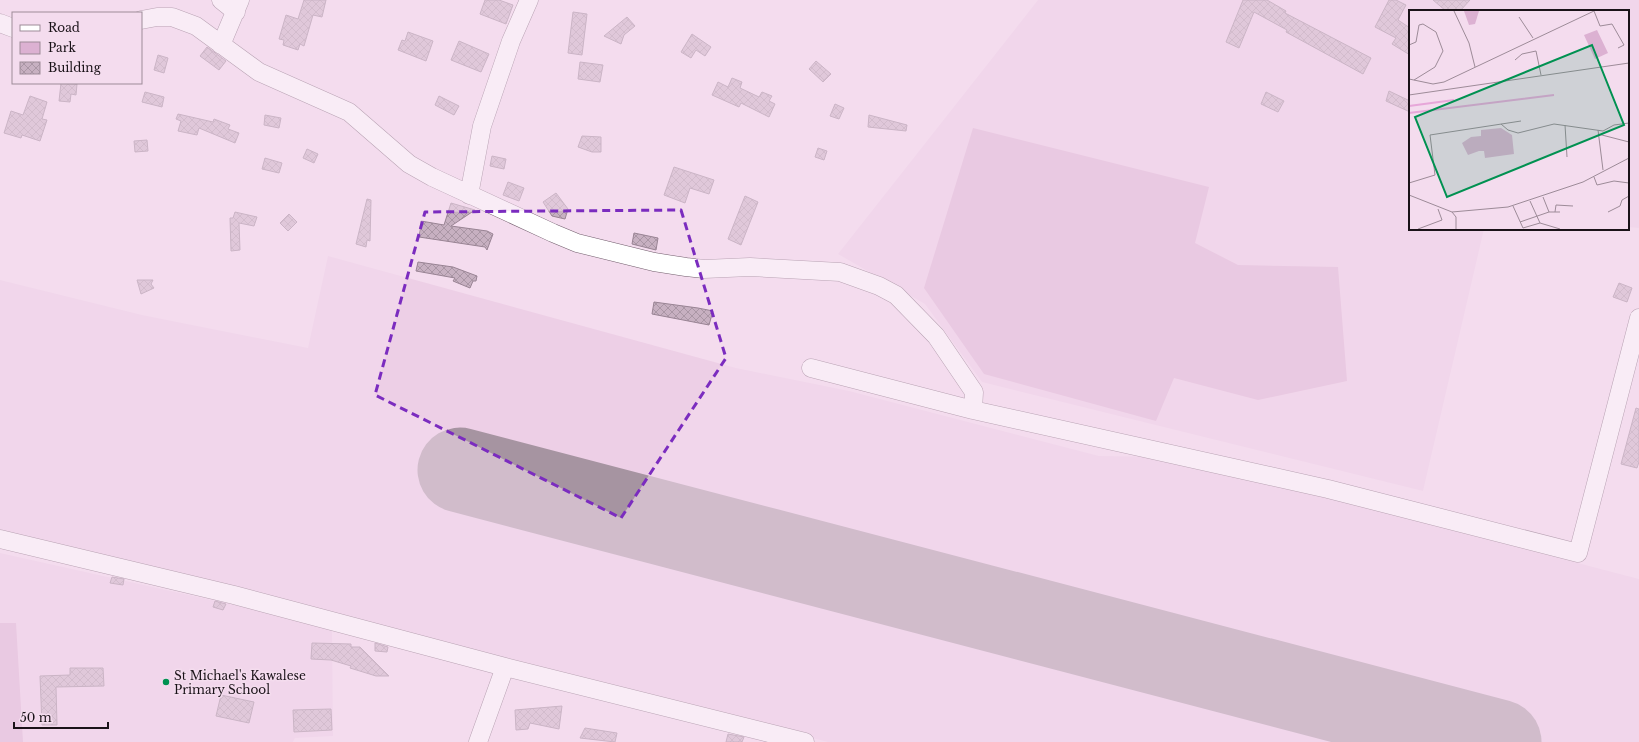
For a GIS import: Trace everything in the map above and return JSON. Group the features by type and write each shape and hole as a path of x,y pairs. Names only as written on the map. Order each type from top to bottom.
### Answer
{"street":[{"path":"221,0 238,6 221,45"},
{"path":"469,195 482,126 511,42 530,0"},
{"path":"142,20 157,16 172,17 187,21 259,72 349,112 409,164 469,195 553,234 578,243 654,262 704,269 750,267 840,272 879,286 896,295 936,336 974,392 973,410"},
{"path":"0,23 12,28"},
{"path":"810,368 973,410 1328,489 1578,553 1639,318"},
{"path":"0,539 234,595 505,667 805,742"},
{"path":"478,742 505,667"}],"highlighted area":[{"path":"681,210 726,358 621,518 375,395 425,212"}],"shaded area":[{"path":"1038,0 1639,0 1639,228 1629,227 1629,10 1409,10 1409,230 1484,230 1423,491 982,382 925,304 838,254"},
{"path":"328,256 736,368 849,391 1099,456 1171,457 1639,579 1639,742 828,742 0,531 0,280 142,315 308,348"},
{"name":"St Michael's Kawalese Primary School","path":"0,553 332,627 333,736 295,738 293,742 0,742"}],"green space":[{"path":"973,128 1209,187 1195,243 1238,265 1338,267 1347,381 1258,400 1174,378 1156,421 984,374 924,288"},
{"path":"0,623 16,623 23,742 0,742"}],"building":[{"path":"304,0 326,0 322,17 313,15 304,46 300,44 298,50 283,45 284,40 279,39 286,15 298,19"},
{"path":"485,0 499,0 513,5 506,24 480,14"},
{"path":"1243,0 1267,0 1286,11 1285,13 1371,58 1363,74 1286,32 1287,30 1254,12 1239,48 1226,42"},
{"path":"1389,0 1396,0 1406,5 1398,20 1409,27 1409,54 1392,44 1396,38 1375,27"},
{"path":"1433,0 1470,0 1461,10 1445,10"},
{"path":"573,12 587,14 582,55 568,53"},
{"path":"627,17 635,26 624,35 621,44 604,36"},
{"path":"408,32 433,41 426,61 398,50 402,40 405,41"},
{"path":"692,34 711,47 705,56 696,50 691,58 681,52"},
{"path":"459,41 489,54 481,72 451,60"},
{"path":"207,47 226,61 219,70 200,56"},
{"path":"158,55 168,58 164,73 154,70"},
{"path":"816,61 831,74 823,82 809,69"},
{"path":"580,62 603,65 600,82 578,79"},
{"path":"732,78 742,82 740,88 759,97 762,92 772,96 769,101 775,104 769,117 741,103 739,107 712,95 718,82 728,87"},
{"path":"61,84 77,84 76,95 71,94 70,102 59,101"},
{"path":"1389,91 1409,101 1409,112 1386,101"},
{"path":"145,92 164,97 162,107 142,102"},
{"path":"1266,92 1284,101 1278,112 1261,104"},
{"path":"30,96 47,102 42,119 47,120 40,141 22,135 21,138 4,133 11,111 23,115"},
{"path":"439,96 459,106 454,115 435,105"},
{"path":"835,104 844,108 839,119 830,116"},
{"path":"178,114 213,122 214,119 230,125 228,129 239,133 235,143 199,128 197,135 178,131 181,121 176,119"},
{"path":"265,115 281,118 279,128 264,125"},
{"path":"869,115 907,125 906,131 868,127"},
{"path":"582,136 601,137 601,152 592,152 578,147"},
{"path":"147,140 148,151 135,152 134,141"},
{"path":"818,148 827,151 824,160 815,157"},
{"path":"307,149 318,154 314,163 303,158"},
{"path":"492,156 506,159 504,169 490,166"},
{"path":"265,158 282,163 279,173 262,169"},
{"path":"674,167 714,180 709,194 690,188 685,203 664,195"},
{"path":"508,182 524,188 519,201 503,195"},
{"path":"556,193 568,209 565,219 552,216 543,202"},
{"path":"745,196 758,202 741,245 728,239"},
{"path":"367,199 371,200 370,241 367,240 366,247 356,244"},
{"path":"451,203 475,210 451,226 487,231 493,234 487,250 485,247 419,237 421,221 444,225"},
{"path":"235,212 257,217 254,226 239,223 240,250 231,251 230,218 233,218"},
{"path":"289,214 297,222 288,231 280,223"},
{"path":"634,233 658,238 656,250 632,244"},
{"path":"418,262 453,267 477,276 476,281 473,281 470,288 453,281 455,278 416,271"},
{"path":"137,280 153,280 151,284 154,288 141,294"},
{"path":"1619,283 1632,288 1627,302 1613,297"},
{"path":"654,302 713,311 709,325 652,314"},
{"path":"1636,408 1639,409 1639,462 1637,468 1621,464"},
{"path":"112,577 124,579 123,585 110,583"},
{"path":"215,601 226,604 223,610 213,607"},
{"path":"312,643 351,644 351,647 360,647 389,676 376,676 331,660 311,659"},
{"path":"375,643 388,647 387,652 375,651"},
{"path":"70,668 103,668 104,686 56,687 57,725 42,725 40,676 70,675"},
{"path":"221,695 254,702 249,723 216,716"},
{"path":"562,706 559,729 530,723 528,729 516,730 515,710"},
{"path":"331,709 332,730 294,732 293,710"},
{"path":"585,728 617,733 615,742 580,738"},
{"path":"728,734 744,737 742,742 726,742"}],"runway":[{"path":"460,470 1499,742"}],"place":[{"name":"St Michael's Kawalese Primary School","path":"166,682"}]}
